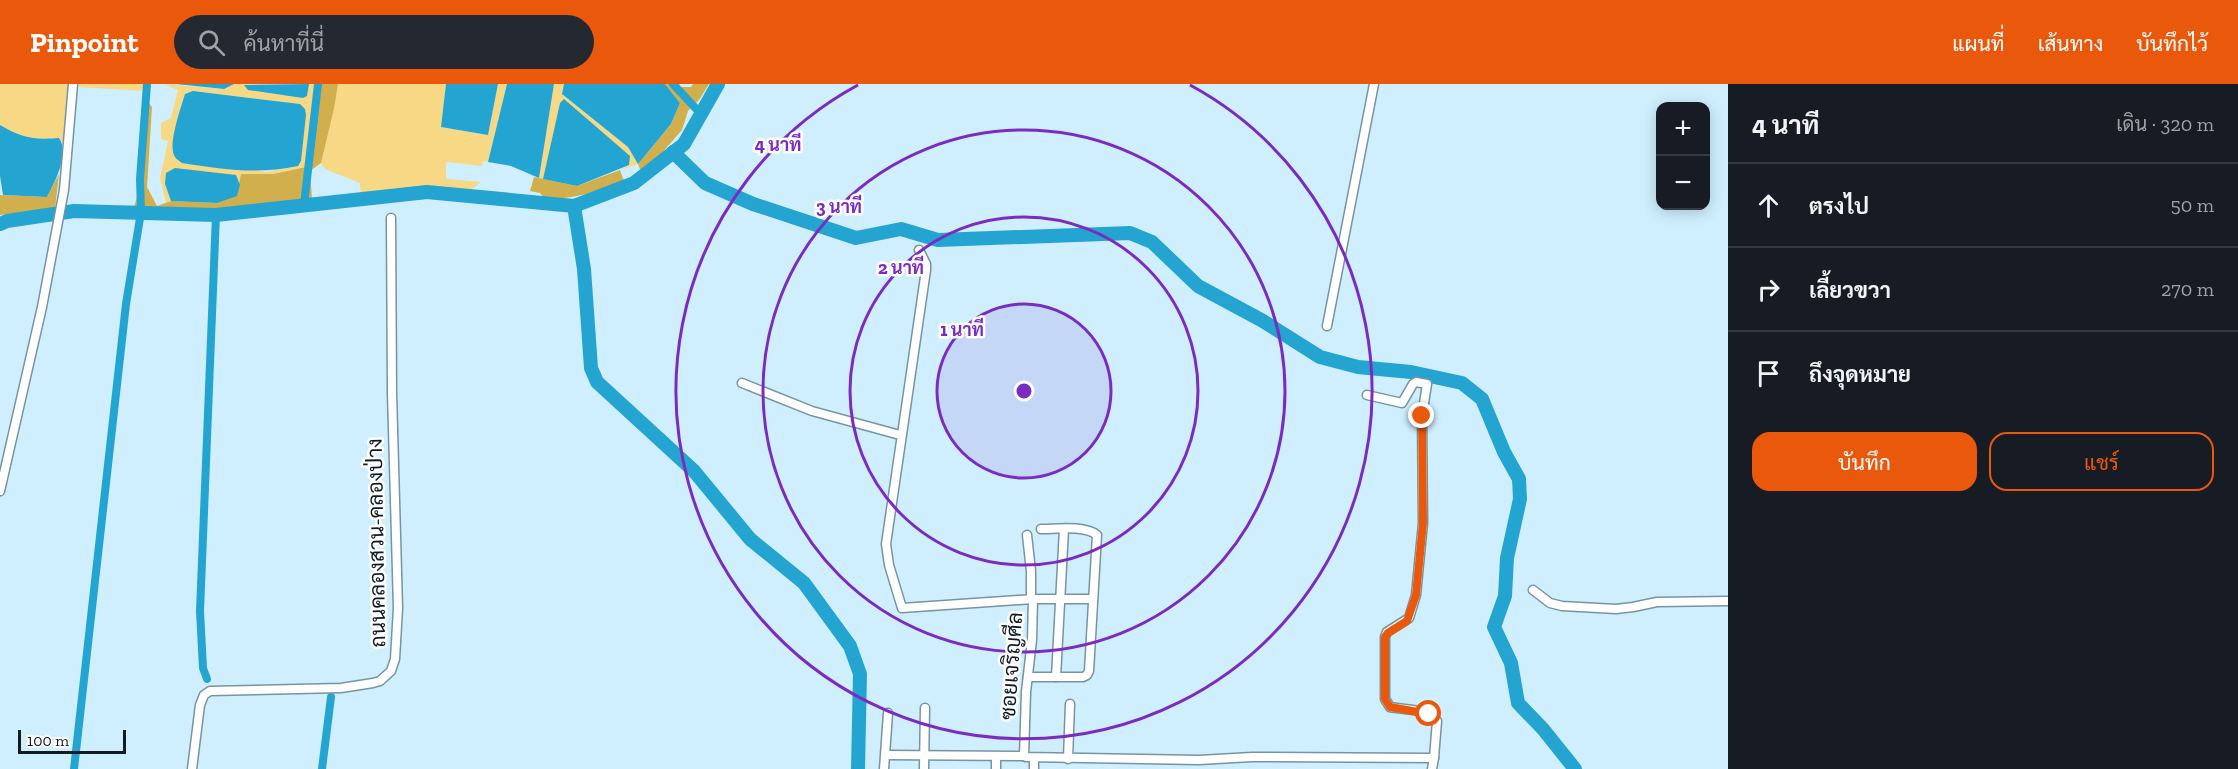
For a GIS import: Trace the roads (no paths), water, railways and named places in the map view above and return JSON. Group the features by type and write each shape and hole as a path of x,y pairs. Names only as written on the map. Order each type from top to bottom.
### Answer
{"street":[{"path":"0,491 56,235 64,190 73,84"},
{"path":"1327,326 1374,84"},
{"name":"ถนนคลองสวน-คลองป่าง","path":"192,769 200,705 204,695 210,690 349,687 380,681 391,671 395,659 398,597 392,393 391,218"},
{"name":"ซอยเจริญศีล","path":"919,250 926,264 926,270 900,435 886,544 889,565 902,608 1032,599 1024,756"},
{"path":"1367,395 1402,403 1415,382 1425,383 1427,386 1422,416 1423,523 1416,595 1407,621 1385,637 1385,690 1386,703 1390,707 1424,712 1437,721 1432,769"},
{"path":"742,383 812,411 900,435"},
{"path":"1028,677 1083,677 1088,674 1097,535 1094,532 1041,529"},
{"path":"1056,677 1064,529"},
{"path":"1027,535 1032,599 1093,599"},
{"path":"1533,590 1550,603 1562,606 1622,609 1657,602 1728,601"},
{"path":"1068,759 1070,704"},
{"path":"924,769 925,708"},
{"path":"884,769 888,713"},
{"path":"886,755 1199,760 1252,757 1434,758"},
{"path":"996,757 996,769"},
{"path":"1034,759 1034,769"}],"water":[{"path":"176,84 234,84 224,89"},
{"path":"309,84 307,96 303,98 248,90 244,85"},
{"path":"446,84 498,84 488,135 441,127"},
{"path":"507,84 554,84 539,178 511,166 488,162"},
{"path":"564,84 665,84 680,103 671,124 638,164 628,147 562,94"},
{"path":"193,91 300,104 305,109 306,115 301,161 298,166 254,171 182,163 176,159 172,146 176,123 185,94"},
{"path":"564,99 630,156 629,165 577,186 543,179 560,103"},
{"path":"0,125 28,137 59,138 63,151 62,159 47,197 3,195 0,176"},
{"path":"175,168 236,175 240,185 237,196 217,203 171,201 165,184 166,173"}],"waterway":[{"path":"74,769 126,304 141,212 140,179 147,84"},
{"path":"304,205 318,84"},
{"path":"673,84 701,114"},
{"path":"0,224 74,211 216,215 427,192 574,206 634,183 684,144 718,84"},
{"path":"673,152 705,183 753,204 856,238 901,229 938,240 1130,233 1152,242 1198,286 1263,321 1320,357 1358,367 1411,372 1462,383 1482,399 1504,452 1519,479 1520,499 1507,558 1505,596 1494,627 1511,663 1518,703 1543,729 1575,769"},
{"path":"574,206 584,269 591,368 597,382 694,471 750,539 804,583 850,646 860,674 858,769"},
{"path":"207,679 203,668 200,611 216,215"},
{"path":"322,769 331,697"}]}
